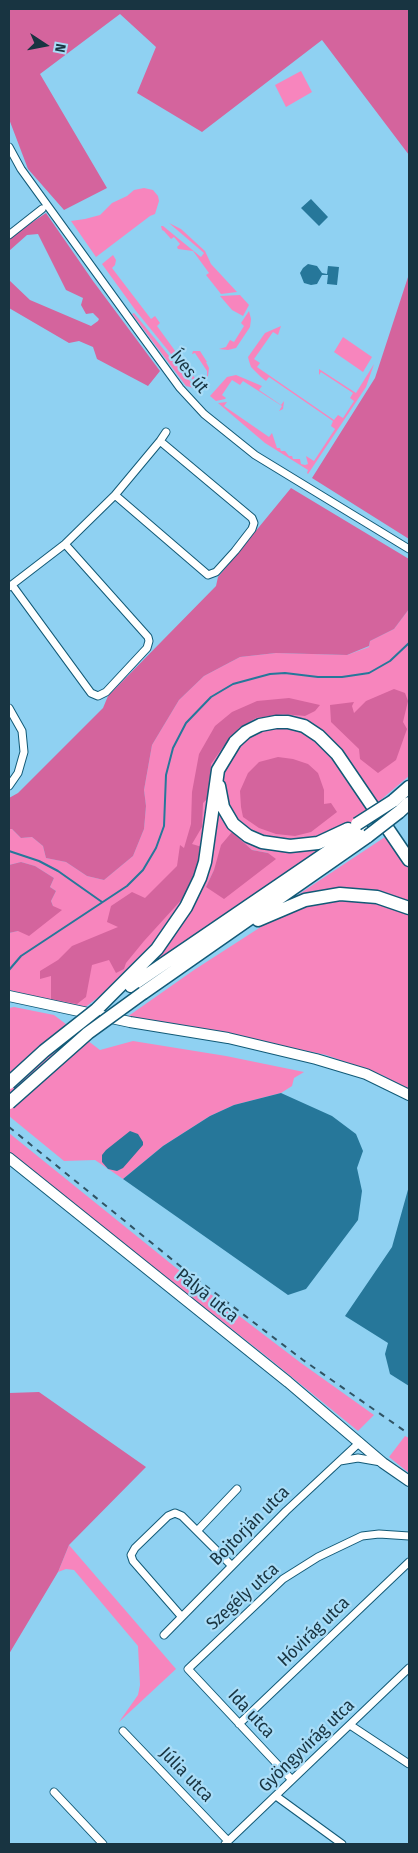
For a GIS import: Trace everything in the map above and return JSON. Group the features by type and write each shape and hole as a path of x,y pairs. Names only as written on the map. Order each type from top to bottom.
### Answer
{"highway":[{"path":"128,984 168,936 186,907 200,878 210,836 216,779 225,756 235,742 246,732 260,725 288,722 304,726 319,736 336,754 409,860"},
{"path":"225,756 220,776 221,799 230,819 248,836 269,844 300,846 318,843 338,835 362,829"},
{"path":"396,807 409,787"},
{"path":"9,1083 44,1051 128,984 152,970 396,807 409,803"},
{"path":"9,1102 82,1038 200,953 362,829"},
{"path":"200,953 257,921 304,900 340,894 358,895 377,897 409,908"}],"street":[{"name":"Íves út","path":"9,147 21,169 138,332 180,388 204,414 255,455 409,549"},
{"path":"9,234 42,209"},
{"path":"65,544 149,641 147,648 106,692 98,696 91,693 10,586 65,544 115,495 166,432"},
{"path":"115,495 208,575 216,572 235,551 252,529 254,523 252,518 160,441"},
{"path":"9,708 22,731 24,742 22,762 18,773 9,786"},
{"path":"9,996 130,1022 228,1038 308,1057 366,1074 407,1095"},
{"name":"Pálya utca","path":"9,1158 288,1382 383,1463 409,1481"},
{"name":"Bojtorján utca","path":"164,1635 231,1565 360,1442"},
{"path":"350,1451 350,1456 354,1459"},
{"name":"Pálya utca","path":"339,1461 365,1459 383,1463"},
{"path":"197,1531 238,1489"},
{"path":"181,1616 133,1561 131,1555 135,1548 168,1516 174,1513 182,1516 231,1565"},
{"name":"Szegély utca","path":"188,1669 283,1579 318,1557 362,1536 379,1534 409,1536"},
{"name":"Hóvirág utca","path":"239,1724 409,1562"},
{"name":"Gyöngyvirág utca","path":"227,1843 409,1668"},
{"name":"Ida utca","path":"188,1669 292,1780"},
{"path":"350,1725 409,1764"},
{"name":"Júlia utca","path":"122,1731 227,1843"},
{"path":"54,1792 103,1844"},
{"path":"276,1796 342,1844"}],"shaded area":[{"path":"9,9 409,9 409,155 322,40 202,132 137,93 156,47 120,14 40,74 107,188 64,210 28,169 9,119"},
{"path":"301,71 312,92 286,107 275,85"},
{"path":"144,188 153,190 158,196 159,201 155,214 96,257 71,221 100,215 112,203 127,196 134,190"},
{"path":"46,213 93,281 160,371 148,386 97,359 93,347 79,341 69,343 9,308 9,280 30,300 91,326 99,319 93,313 86,314 81,305 83,298 66,290 38,234 27,235 9,251 9,238"},
{"path":"169,223 181,229 205,251 211,264 237,292 221,294 206,275 209,273 193,251 178,249 177,247 180,244 174,237 171,239 162,230 161,226 201,257 204,253"},
{"path":"113,255 116,260 112,268 151,319 155,316 160,323 157,326 197,381 207,376 207,371 195,353 192,354 193,351 200,351 209,368 208,376 198,385 136,311 102,264"},
{"path":"409,274 409,539 312,478 375,378"},
{"path":"240,295 249,305 243,316 232,310 220,296"},
{"path":"249,311 250,327 236,348 228,350 219,349 226,347 230,340 234,342 244,326 241,323"},
{"path":"134,313 197,388 186,386 132,314"},
{"path":"281,326 278,335 273,332 254,359 260,363 257,367 334,420 338,415 343,418 354,401 350,398 353,393 321,372 319,375 319,369 356,393 374,364 366,387 308,474 308,470 265,443 218,403 227,402 224,406 269,437 272,433 277,448 285,451 293,459 300,459 301,464 308,464 306,456 314,461 335,429 331,426 333,421 269,377 266,381 251,367 248,357 265,333"},
{"path":"343,337 372,357 363,372 334,352"},
{"path":"236,375 262,386 259,390 281,405 284,401 283,409 279,411 282,406 243,381 240,385 232,380 222,395 225,399 216,401 210,396 227,377"},
{"path":"291,488 409,559 409,609 394,629 370,641 369,646 347,655 276,653 240,657 204,676 179,700 152,745 144,790 146,806 144,829 133,856 104,880 87,876 66,862 46,858 43,846 32,837 21,838 12,829 9,829 9,798 18,793 103,708 108,696 216,586 218,577"},
{"path":"409,609 409,776 376,804 336,748 296,720 232,740 196,883 140,965 83,1009 9,990 9,933 18,931 53,906 51,901 56,891 50,887 54,878 35,866 21,862 9,865 9,829 12,829 21,838 32,837 43,846 46,858 66,862 87,876 104,880 133,856 144,829 146,806 144,790 152,745 179,700 204,676 240,657 276,653 347,655 369,647 370,641 394,629"},
{"path":"394,689 405,693 408,701 403,722 407,729 396,760 378,773 360,759 359,749 331,722 330,705 354,702 352,706 354,713 366,701"},
{"path":"289,698 320,705 315,711 305,716 283,714 256,718 239,728 211,764 209,797 203,803 202,827 192,844 202,847 198,867 184,897 144,941 126,963 124,969 116,973 109,960 92,965 86,997 77,1004 51,999 51,976 40,979 40,971 58,960 72,946 118,927 107,922 111,906 132,892 145,898 177,866 180,845 184,848 191,824 192,792 199,754 215,726 232,712 257,701"},
{"path":"267,728 293,728 308,734 330,754 371,810 341,830 317,840 270,841 241,827 226,805 222,777 228,759 247,737"},
{"path":"278,757 308,764 318,773 324,790 324,804 331,803 337,812 311,832 295,836 276,834 259,828 243,817 240,791 248,773 259,762"},
{"path":"217,802 247,839 331,843 152,964 191,907","holes":["232,833 252,850 268,853 206,887"]},
{"path":"232,832 252,850 268,853 276,859 224,899 206,887 214,870 221,845"},
{"path":"388,835 409,866 409,903 377,893 284,904"},
{"path":"21,862 35,866 54,878 50,887 56,891 51,901 53,906 62,910 29,936 18,931 9,933 9,865"},
{"path":"329,899 375,902 409,913 409,1090 384,1076 326,1055 127,1017 194,970 284,912"},
{"path":"14,1007 54,1015 100,1050 133,1041 226,1056 304,1072 294,1078 292,1086 281,1093 234,1105 210,1116 163,1146 123,1179 95,1160 64,1161 9,1116 9,1008"},
{"path":"9,1133 175,1267 301,1363 374,1415 358,1431 266,1356 20,1163 9,1153"},
{"path":"39,1392 146,1467 69,1545 58,1572 9,1654 9,1393"},
{"path":"405,1436 409,1438 409,1473 389,1457"},
{"path":"69,1545 176,1669 119,1722 138,1695 140,1685 138,1646 74,1570 66,1569 58,1572"}],"water":[{"path":"311,199 328,217 319,226 301,208"},
{"path":"308,264 317,266 322,273 327,274 328,266 339,267 337,285 327,284 328,275 322,275 317,284 304,283 300,273"},
{"path":"281,1093 332,1116 356,1134 363,1151 357,1168 362,1191 358,1220 306,1289 288,1295 123,1179 163,1146 210,1116 234,1105"},
{"path":"130,1131 138,1134 143,1145 123,1168 117,1171 108,1169 102,1162 102,1155"},
{"path":"409,1186 409,1386 390,1374 385,1354 388,1343 345,1316 392,1247"}],"waterway":[{"path":"9,970 21,956 127,886 143,870 156,848 164,826 166,775 173,748 186,723 211,697 233,684 270,674 285,673 318,677 342,677 369,673 390,661 409,643"},
{"path":"9,851 39,861 58,871 102,902"}],"railway":[{"path":"9,1127 185,1270 303,1360 409,1434"}]}
